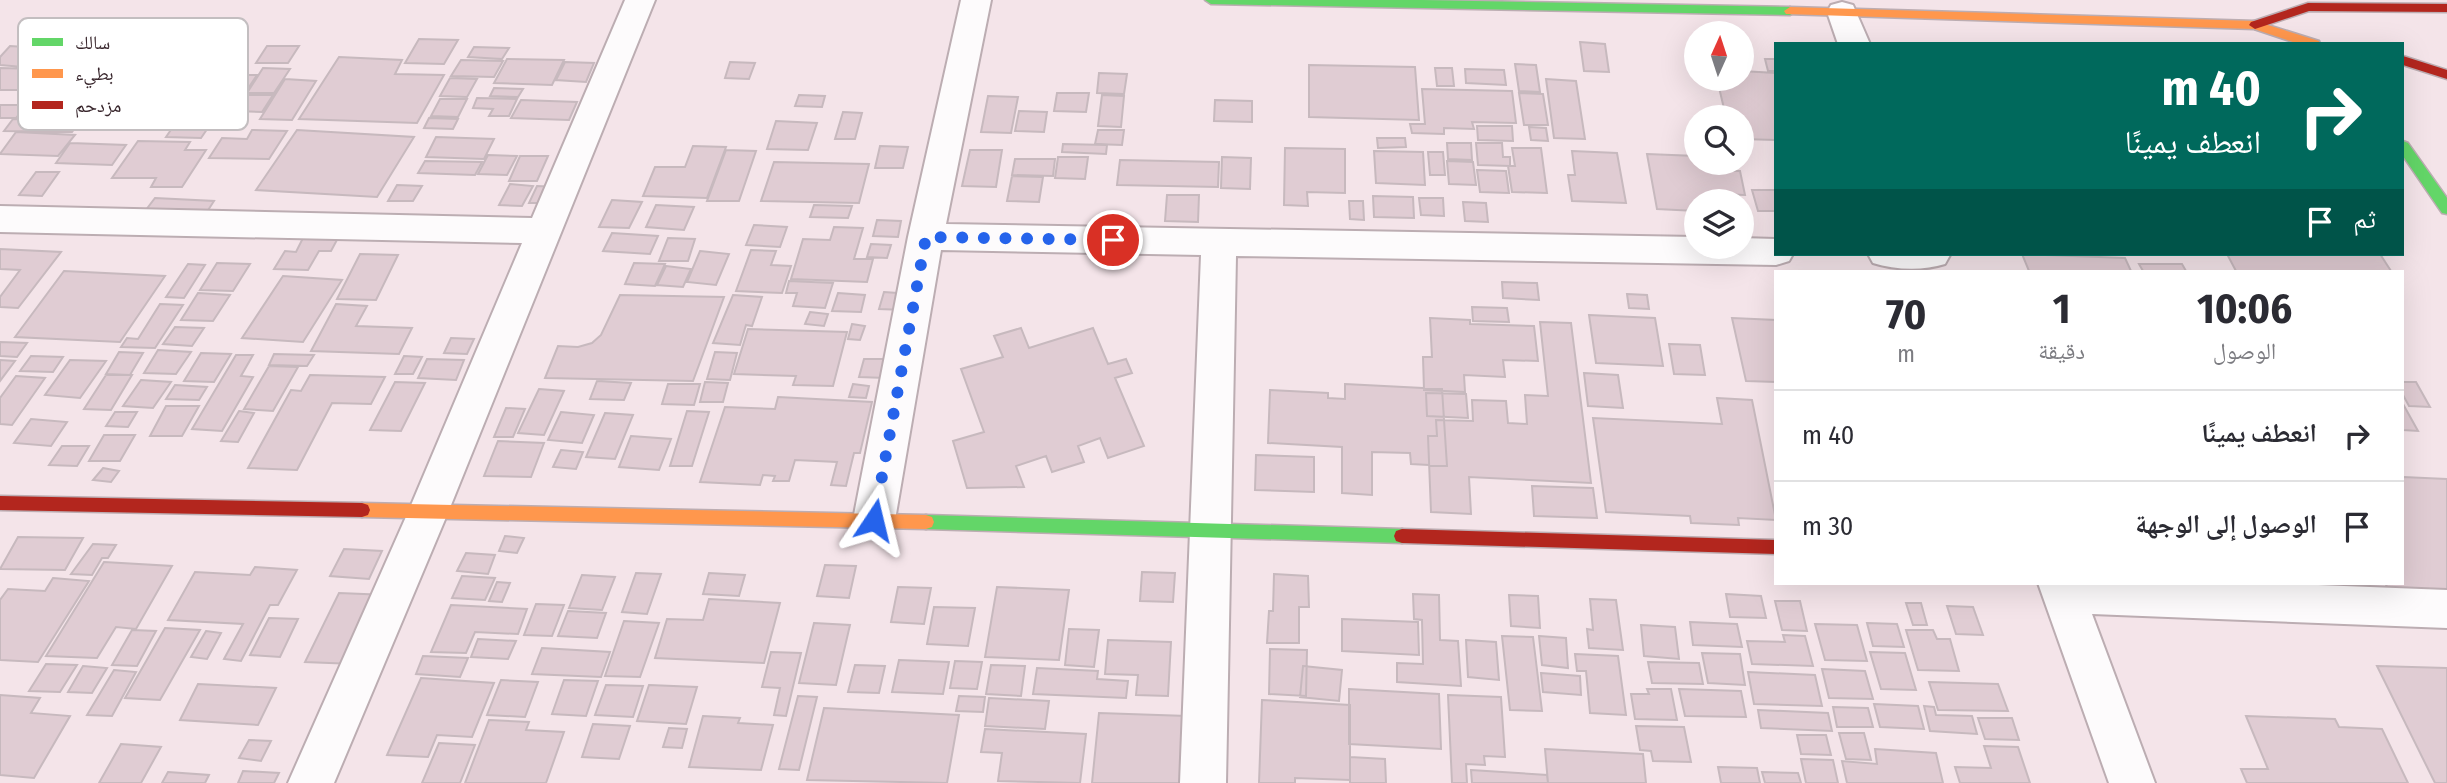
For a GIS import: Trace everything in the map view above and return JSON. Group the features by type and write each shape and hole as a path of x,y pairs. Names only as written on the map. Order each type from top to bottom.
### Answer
{"street":[{"path":"311,783 429,510 640,0"},
{"path":"874,520 926,237 976,0"},
{"path":"1211,0 1500,2 2255,25 2308,42"},
{"path":"2255,25 2305,4 2447,8"},
{"path":"2305,4 2331,42"},
{"path":"1842,12 1853,42"},
{"path":"2404,54 2436,54"},
{"path":"2404,60 2447,75"},
{"path":"2404,147 2447,209"},
{"path":"0,219 545,231"},
{"path":"926,237 1774,252"},
{"path":"1203,783 1219,242"},
{"path":"0,503 874,520 1774,547"},
{"path":"2132,783 2061,588 2447,609"}],"building":[{"path":"419,39 458,40 444,64 405,63"},
{"path":"1580,42 1605,44 1609,72 1584,71"},
{"path":"10,46 18,47 18,67 0,65 0,57"},
{"path":"267,46 299,46 288,63 256,63"},
{"path":"474,47 509,48 502,59 468,57"},
{"path":"339,57 402,60 395,74 444,75 417,123 299,119"},
{"path":"507,59 564,60 552,85 494,83"},
{"path":"1765,59 1774,59 1774,71 1768,71"},
{"path":"461,60 503,61 494,77 451,76"},
{"path":"565,62 594,63 586,82 556,80"},
{"path":"730,62 755,63 749,79 725,78"},
{"path":"1515,64 1536,65 1540,92 1519,91"},
{"path":"1309,65 1415,67 1419,120 1309,117"},
{"path":"0,68 18,68 18,90 0,90"},
{"path":"263,68 290,69 274,93 248,91"},
{"path":"1435,68 1452,68 1454,86 1437,86"},
{"path":"1465,69 1504,70 1506,85 1466,83"},
{"path":"1754,72 1774,73 1774,140 1754,139 1754,105 1723,105 1720,91 1754,91"},
{"path":"1099,73 1127,74 1124,94 1097,93"},
{"path":"248,75 257,75 248,88"},
{"path":"450,78 477,79 467,97 440,96"},
{"path":"285,79 316,81 292,120 260,119"},
{"path":"1546,79 1576,81 1585,139 1554,138"},
{"path":"494,88 523,89 518,97 490,96"},
{"path":"1422,89 1512,91 1516,123 1472,122 1474,129 1444,128 1444,134 1412,133 1410,124 1425,124"},
{"path":"1057,93 1089,93 1086,112 1054,111"},
{"path":"1519,93 1543,94 1548,125 1524,125"},
{"path":"248,95 273,95 262,112 248,111"},
{"path":"799,95 825,96 822,107 795,106"},
{"path":"1102,95 1124,96 1121,127 1098,126"},
{"path":"988,96 1018,97 1011,133 981,132"},
{"path":"477,98 517,99 509,116 489,116 493,109 473,108"},
{"path":"440,99 467,99 458,117 431,116"},
{"path":"521,100 577,102 569,120 511,118"},
{"path":"1215,100 1252,101 1252,122 1214,121"},
{"path":"0,105 18,105 16,118 0,118"},
{"path":"1019,111 1047,112 1044,132 1015,131"},
{"path":"843,112 862,113 855,139 835,139"},
{"path":"429,118 458,119 453,129 424,128"},
{"path":"13,119 18,119 18,130 74,130 72,132 4,131"},
{"path":"776,121 817,123 808,150 767,149"},
{"path":"1477,126 1512,126 1513,141 1478,140"},
{"path":"1529,127 1546,128 1548,141 1531,140"},
{"path":"171,130 206,130 201,138 166,137"},
{"path":"252,130 287,131 269,159 209,158 222,138 247,139"},
{"path":"297,130 414,137 377,197 256,190"},
{"path":"1098,130 1124,130 1122,145 1095,144"},
{"path":"16,132 75,135 58,156 0,154"},
{"path":"436,137 494,139 484,159 426,157"},
{"path":"1377,138 1405,138 1406,147 1378,148"},
{"path":"138,141 190,142 185,150 206,150 182,187 151,187 156,178 112,178"},
{"path":"70,143 126,145 112,165 56,163"},
{"path":"1447,143 1471,143 1472,160 1448,159"},
{"path":"1476,143 1502,143 1503,157 1510,157 1510,166 1478,165"},
{"path":"1063,144 1107,145 1106,154 1062,152"},
{"path":"693,146 726,147 707,198 643,196 655,167 685,167"},
{"path":"880,146 908,147 903,168 875,168"},
{"path":"1285,148 1345,149 1345,193 1307,192 1308,206 1284,205"},
{"path":"1512,148 1541,148 1547,193 1512,192 1508,166 1515,166"},
{"path":"726,150 756,151 739,201 707,201"},
{"path":"970,150 1002,150 996,187 962,186"},
{"path":"1374,151 1423,152 1425,185 1376,183"},
{"path":"1572,151 1617,153 1626,203 1572,201 1568,175 1575,175"},
{"path":"1428,152 1443,152 1445,175 1430,175"},
{"path":"1647,154 1684,156 1684,175 1741,175 1744,189 1684,189 1684,210 1657,209"},
{"path":"488,155 517,156 507,175 478,174"},
{"path":"520,156 548,156 537,181 509,181"},
{"path":"1058,157 1088,157 1085,179 1055,178"},
{"path":"1222,157 1251,158 1250,189 1221,188"},
{"path":"1015,159 1055,159 1053,176 1012,175"},
{"path":"1120,160 1219,162 1218,187 1117,185"},
{"path":"425,161 482,162 475,175 418,173"},
{"path":"1447,161 1473,162 1476,185 1449,184"},
{"path":"774,162 869,164 859,203 761,201"},
{"path":"1477,170 1506,171 1509,193 1480,192"},
{"path":"36,172 59,172 42,196 19,195"},
{"path":"1012,176 1043,177 1039,202 1007,201"},
{"path":"510,184 533,186 522,206 499,205"},
{"path":"397,185 422,186 413,201 388,201"},
{"path":"537,186 556,187 549,203 529,203"},
{"path":"1754,190 1774,190 1774,211 1758,211"},
{"path":"1167,195 1199,195 1198,222 1165,221"},
{"path":"1373,196 1413,197 1414,218 1374,217"},
{"path":"155,198 214,201 203,218 142,215"},
{"path":"1419,198 1443,198 1444,216 1421,215"},
{"path":"612,200 642,202 629,228 599,227"},
{"path":"1349,201 1363,201 1364,220 1350,219"},
{"path":"1463,202 1486,203 1488,222 1465,221"},
{"path":"656,205 694,207 684,230 646,227"},
{"path":"814,205 852,206 848,218 810,217"},
{"path":"877,220 901,221 898,237 873,236"},
{"path":"754,225 787,227 780,247 746,245"},
{"path":"834,227 863,228 854,259 873,259 867,282 791,279 803,239 830,240"},
{"path":"612,233 658,236 650,254 603,251"},
{"path":"303,238 338,238 331,251 319,251 308,270 274,269 285,251 296,252"},
{"path":"668,238 695,239 688,261 659,261"},
{"path":"871,244 891,245 887,258 867,257"},
{"path":"0,249 61,252 18,308 0,307 0,297 20,270 0,269"},
{"path":"751,250 776,251 771,265 791,266 782,293 736,291"},
{"path":"700,251 729,254 716,285 687,282"},
{"path":"360,254 398,255 376,300 337,299"},
{"path":"2023,256 2125,258 2131,270 2029,270"},
{"path":"2228,256 2381,256 2390,270 2235,270"},
{"path":"217,263 250,264 233,291 200,290"},
{"path":"634,263 665,264 655,286 625,284"},
{"path":"188,264 205,265 184,298 166,297"},
{"path":"2139,264 2182,264 2185,270 2142,270"},
{"path":"666,266 691,269 683,287 657,285"},
{"path":"64,271 165,276 120,342 15,337"},
{"path":"283,276 342,280 303,342 242,338"},
{"path":"789,281 833,283 825,308 793,306 797,293 786,293"},
{"path":"1502,282 1537,283 1539,300 1503,298"},
{"path":"884,292 910,294 905,310 879,309"},
{"path":"198,293 230,295 213,321 181,320"},
{"path":"838,293 865,295 861,312 832,311"},
{"path":"1627,294 1647,295 1649,309 1629,308"},
{"path":"620,295 724,297 693,381 545,378 558,346 578,347 592,343 601,335"},
{"path":"733,295 762,297 752,326 746,325 740,345 713,343"},
{"path":"160,304 183,305 155,348 121,347 127,338 138,339"},
{"path":"336,304 367,306 356,326 412,328 399,354 311,351"},
{"path":"1472,307 1507,308 1509,322 1473,321"},
{"path":"810,312 828,314 824,326 805,324"},
{"path":"1589,315 1655,318 1663,366 1596,363"},
{"path":"1430,318 1470,320 1470,324 1534,326 1538,361 1503,360 1505,377 1464,375 1465,392 1424,390 1423,357 1432,357"},
{"path":"1732,318 1774,320 1774,382 1746,381"},
{"path":"1540,322 1571,323 1591,483 1469,477 1471,514 1431,512 1428,436 1437,436 1436,420 1473,421 1472,400 1506,401 1508,423 1527,424 1525,395 1548,396"},
{"path":"852,324 865,326 860,340 848,339"},
{"path":"175,327 204,328 192,346 163,344"},
{"path":"1021,328 1029,348 1093,328 1108,364 1126,359 1132,373 1115,378 1144,446 1108,458 1100,438 1078,446 1084,462 1052,472 1046,456 1016,466 1024,487 967,488 953,441 984,432 961,369 1003,357 994,336"},
{"path":"748,329 847,332 833,386 793,385 796,376 734,374"},
{"path":"451,338 474,339 467,354 444,353"},
{"path":"0,342 27,343 17,357 0,356"},
{"path":"1669,344 1700,345 1705,375 1674,374"},
{"path":"158,350 191,352 176,374 144,373"},
{"path":"119,352 143,353 130,375 106,374"},
{"path":"715,352 737,353 730,380 707,379"},
{"path":"201,353 231,354 214,382 184,381"},
{"path":"274,354 314,355 307,366 269,365"},
{"path":"236,355 253,355 241,376 253,377 222,431 192,429"},
{"path":"31,356 63,357 53,372 20,371"},
{"path":"404,356 422,357 413,374 395,374"},
{"path":"427,359 464,360 456,380 418,378"},
{"path":"864,359 890,359 886,378 859,377"},
{"path":"0,360 15,361 0,381"},
{"path":"70,360 106,361 80,398 45,395"},
{"path":"269,366 298,367 273,411 244,409"},
{"path":"1584,373 1618,375 1623,408 1588,406"},
{"path":"106,375 132,375 111,410 84,409"},
{"path":"310,375 385,377 371,404 332,403 297,470 248,468 291,390 301,391"},
{"path":"16,376 45,378 12,425 0,424 0,398"},
{"path":"141,380 171,382 153,408 123,406"},
{"path":"597,381 631,383 624,400 590,399"},
{"path":"395,382 425,383 401,431 370,430"},
{"path":"705,382 728,383 723,402 700,402"},
{"path":"2404,382 2416,382 2430,407 2409,406 2404,397"},
{"path":"668,384 700,384 694,405 662,404"},
{"path":"853,384 869,386 866,398 849,397"},
{"path":"1345,384 1442,389 1447,466 1411,464 1410,453 1372,452 1372,495 1342,493 1342,447 1268,443 1270,390 1328,393 1328,398 1345,399"},
{"path":"175,385 207,387 199,400 166,399"},
{"path":"539,389 564,391 544,435 518,433"},
{"path":"1426,393 1466,394 1468,418 1427,416"},
{"path":"778,397 872,402 860,453 854,453 846,486 831,485 837,462 795,460 789,481 773,481 775,476 763,475 760,485 700,482 725,407 775,409"},
{"path":"1717,398 1752,400 1774,520 1738,518 1739,525 1691,523 1690,516 1606,512 1593,418 1722,424"},
{"path":"166,406 199,406 182,436 150,436"},
{"path":"2404,406 2418,431 2404,430"},
{"path":"506,408 525,409 513,437 494,437"},
{"path":"239,411 254,413 238,442 221,441"},
{"path":"687,411 709,412 692,466 670,466"},
{"path":"115,412 137,412 128,427 106,426"},
{"path":"561,412 594,415 582,443 548,440"},
{"path":"605,413 633,415 615,459 586,457"},
{"path":"31,419 67,422 51,446 14,443"},
{"path":"104,435 135,435 120,461 89,461"},
{"path":"631,436 671,439 659,470 619,467"},
{"path":"498,441 544,443 531,477 484,476"},
{"path":"62,446 89,446 77,466 49,465"},
{"path":"561,450 583,452 576,469 553,467"},
{"path":"1256,455 1314,457 1314,492 1255,490"},
{"path":"103,468 119,471 111,482 93,480"},
{"path":"2404,477 2447,479 2447,604 2395,602 2386,585 2404,585"},
{"path":"1532,486 1593,488 1597,518 1534,516"},
{"path":"505,536 524,538 517,553 499,551"},
{"path":"18,537 83,538 65,570 0,569"},
{"path":"93,544 116,545 108,558 102,558 92,575 71,574"},
{"path":"344,549 382,551 369,579 330,576"},
{"path":"466,553 495,555 488,574 457,571"},
{"path":"104,562 172,566 136,629 116,627 97,658 46,656"},
{"path":"825,565 856,566 849,598 817,596"},
{"path":"255,567 297,570 278,605 270,605 241,661 224,659 243,624 168,620 195,572 250,575"},
{"path":"1142,572 1175,573 1173,602 1140,601"},
{"path":"636,573 661,574 647,614 622,612"},
{"path":"709,573 745,575 739,596 703,594"},
{"path":"1274,574 1308,576 1309,607 1299,607 1299,643 1267,643 1269,611 1273,611"},
{"path":"582,575 615,577 602,610 569,608"},
{"path":"462,576 495,578 485,600 452,598"},
{"path":"53,578 89,581 38,662 0,660 0,600 8,589 45,591"},
{"path":"497,582 510,583 502,602 489,601"},
{"path":"898,587 931,588 924,624 891,622"},
{"path":"997,587 1069,590 1059,660 985,657"},
{"path":"339,593 387,595 354,664 305,662"},
{"path":"1413,594 1439,595 1440,640 1458,641 1461,686 1397,682 1397,663 1423,664 1422,620 1414,619"},
{"path":"1726,594 1761,596 1766,618 1730,617"},
{"path":"1509,595 1538,596 1540,628 1511,626"},
{"path":"709,599 780,603 764,663 655,658 667,619 703,620"},
{"path":"1590,599 1616,600 1623,650 1589,648 1587,629 1593,630"},
{"path":"1775,601 1800,601 1807,631 1782,630"},
{"path":"1906,603 1921,603 1927,625 1913,625"},
{"path":"536,604 564,605 552,636 524,635"},
{"path":"451,605 527,609 518,634 475,632 466,653 431,652"},
{"path":"1947,606 1973,607 1983,635 1956,634"},
{"path":"934,607 975,608 968,646 927,644"},
{"path":"568,611 606,613 597,638 558,636"},
{"path":"269,618 298,619 280,657 250,655"},
{"path":"1342,619 1418,622 1419,655 1342,651"},
{"path":"624,621 659,623 640,677 605,676"},
{"path":"1690,622 1737,624 1742,647 1693,645"},
{"path":"814,623 850,625 836,685 799,683"},
{"path":"1867,623 1897,624 1904,647 1873,646"},
{"path":"1815,624 1857,625 1867,661 1825,660"},
{"path":"1641,625 1675,627 1679,659 1644,656"},
{"path":"165,628 200,630 160,700 125,698"},
{"path":"1069,629 1099,630 1094,667 1065,665"},
{"path":"132,630 156,631 137,666 112,665"},
{"path":"1906,630 1933,630 1937,639 1950,639 1959,671 1918,670"},
{"path":"206,631 221,633 207,659 191,657"},
{"path":"1783,635 1805,636 1813,666 1752,664 1747,641 1785,642"},
{"path":"1502,636 1533,637 1542,711 1510,710"},
{"path":"1539,636 1566,638 1568,668 1542,665"},
{"path":"478,639 516,641 508,659 471,657"},
{"path":"1108,640 1171,642 1168,696 1136,695 1138,675 1105,674"},
{"path":"1466,640 1496,642 1499,680 1468,677"},
{"path":"542,648 610,652 601,677 532,674"},
{"path":"1270,649 1307,650 1306,696 1269,694"},
{"path":"771,652 801,653 786,716 774,715 780,688 762,687"},
{"path":"1870,652 1905,653 1916,690 1881,689"},
{"path":"1702,653 1740,654 1745,685 1708,683"},
{"path":"1575,654 1618,656 1626,715 1590,713 1586,671 1577,671"},
{"path":"423,656 468,658 460,677 416,674"},
{"path":"899,660 949,662 943,694 892,692"},
{"path":"955,661 982,662 977,689 950,688"},
{"path":"1648,662 1699,663 1703,684 1652,683"},
{"path":"46,664 77,665 60,692 29,691"},
{"path":"855,665 885,666 879,693 848,692"},
{"path":"991,665 1025,666 1021,696 986,694"},
{"path":"83,666 107,668 92,693 68,692"},
{"path":"1303,666 1342,670 1339,701 1300,697"},
{"path":"2377,666 2447,668 2447,783 2435,783"},
{"path":"1037,668 1098,671 1097,679 1128,681 1126,698 1033,694"},
{"path":"1822,669 1865,671 1873,699 1829,698"},
{"path":"114,670 136,672 112,716 87,715"},
{"path":"1748,672 1815,675 1822,706 1754,704"},
{"path":"1541,673 1580,676 1581,695 1543,692"},
{"path":"421,678 494,683 472,737 437,735 428,757 387,755"},
{"path":"501,680 538,682 525,717 487,715"},
{"path":"564,680 598,681 586,716 552,714"},
{"path":"1929,682 1998,684 2008,711 1938,710"},
{"path":"198,684 276,688 258,725 180,720"},
{"path":"606,685 643,686 633,717 595,715"},
{"path":"649,685 697,687 686,724 637,721"},
{"path":"1349,689 1439,694 1441,749 1349,744"},
{"path":"1647,689 1671,689 1677,720 1635,719 1631,694 1649,694"},
{"path":"1679,689 1741,691 1746,717 1685,716"},
{"path":"0,695 40,698 31,713 70,716 34,778 0,775"},
{"path":"1448,695 1501,697 1505,757 1484,756 1485,765 1466,764 1467,783 1452,783"},
{"path":"798,696 817,697 799,770 779,769"},
{"path":"959,696 985,697 983,712 956,711"},
{"path":"989,698 1049,701 1045,729 985,726"},
{"path":"1262,700 1350,705 1350,780 1295,778 1295,783 1259,783"},
{"path":"1874,704 1918,706 1924,729 1880,727"},
{"path":"1924,706 1934,707 1936,715 1972,716 1977,734 1930,731"},
{"path":"1833,707 1868,708 1873,727 1837,727"},
{"path":"824,708 959,715 947,783 807,780"},
{"path":"1758,710 1828,713 1832,731 1761,728"},
{"path":"1099,713 1187,716 1183,783 1092,783"},
{"path":"703,716 740,718 738,723 773,725 761,770 689,767"},
{"path":"2246,716 2335,719 2339,727 2382,729 2408,783 2247,783 2241,769 2268,769"},
{"path":"1978,718 2012,718 2019,740 1985,739"},
{"path":"489,720 529,722 526,730 564,732 546,783 465,783"},
{"path":"593,724 630,726 619,759 582,757"},
{"path":"1636,726 1684,727 1691,762 1653,761 1651,751 1640,750"},
{"path":"669,728 687,729 682,748 663,747"},
{"path":"985,729 1086,734 1080,783 998,781 1002,753 981,752"},
{"path":"1839,733 1864,733 1871,760 1846,759"},
{"path":"1797,735 1826,735 1831,755 1801,754"},
{"path":"249,740 271,741 261,761 239,758"},
{"path":"439,743 475,745 460,783 422,783"},
{"path":"121,744 161,747 141,783 99,783"},
{"path":"1984,746 2018,747 2030,783 1960,783 1955,767 1991,768"},
{"path":"1545,749 1643,754 1646,783 1548,783"},
{"path":"1875,749 1936,753 1943,783 1847,783 1842,761 1877,764"},
{"path":"1350,757 1385,759 1386,783 1350,783"},
{"path":"1801,759 1833,760 1838,783 1806,783"},
{"path":"1718,767 1757,768 1760,783 1721,783"},
{"path":"1471,770 1547,775 1548,783 1472,783"},
{"path":"243,771 279,773 274,783 238,783"},
{"path":"168,772 209,775 205,783 162,783"},
{"path":"1762,772 1798,773 1801,783 1765,783"}],"traffic: fast":[{"path":"1211,0 1790,11"},
{"path":"2404,147 2447,209"},
{"path":"926,522 1402,536"}],"traffic: slow":[{"path":"1790,11 2255,25 2308,42"},
{"path":"362,510 926,522"}],"traffic: jam":[{"path":"2255,25 2308,7 2447,8"},
{"path":"2404,60 2447,75"},
{"path":"0,503 362,510"},
{"path":"1402,536 1774,547"}],"route":[{"path":"874,520 926,237 1113,240"}]}
